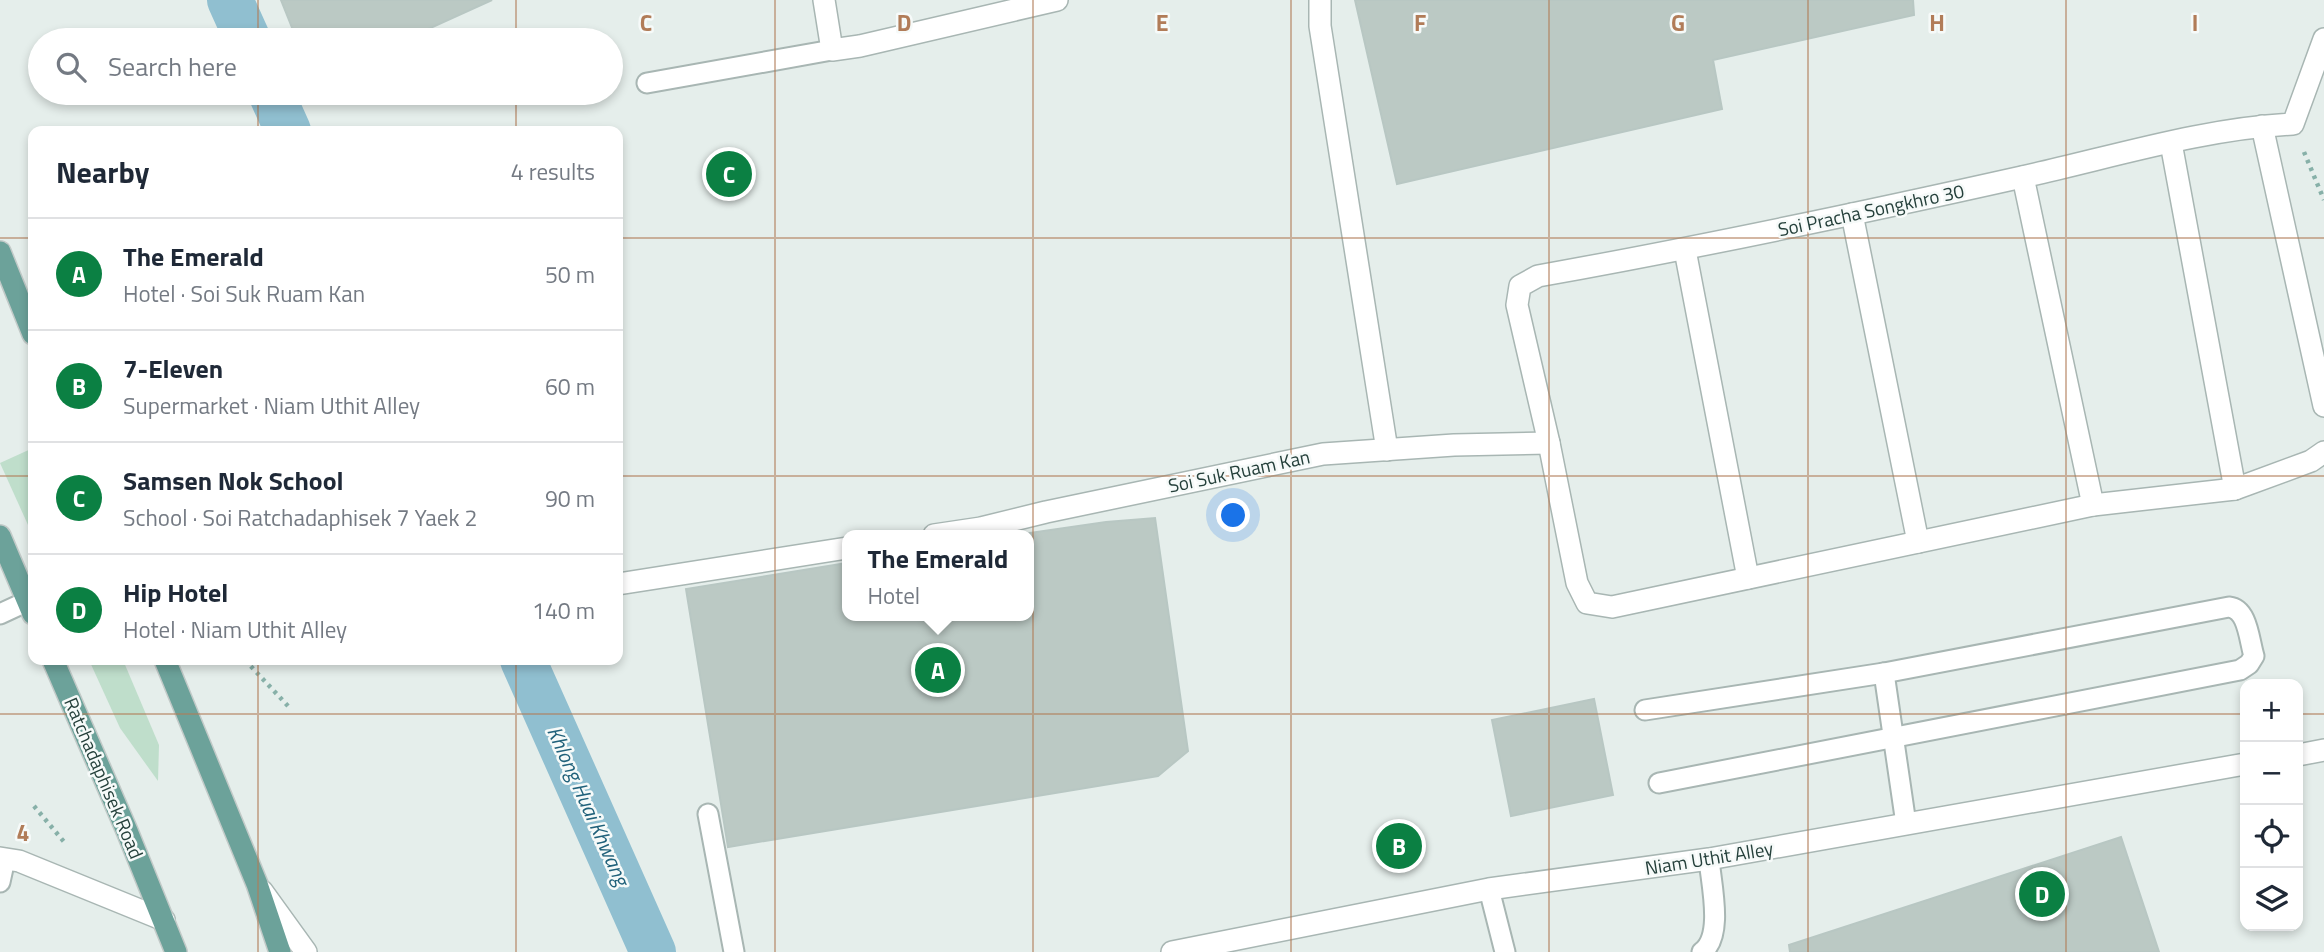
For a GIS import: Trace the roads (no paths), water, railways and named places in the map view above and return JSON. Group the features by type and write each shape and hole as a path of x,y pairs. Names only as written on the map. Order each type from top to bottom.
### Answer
{"main road":[{"path":"0,252 28,322"},
{"path":"0,536 28,600"},
{"name":"Ratchadaphisek Road","path":"55,665 176,952"},
{"path":"168,665 257,884 280,952"},
{"path":"257,884 294,952"},
{"name":"Ratchadaphisek Road","path":"154,897 184,952"}],"street":[{"path":"824,0 832,50 860,46 1057,0"},
{"path":"1320,0 1320,26 1387,450"},
{"name":"Soi Pracha Songkhro 30","path":"1549,443 1517,305 1520,286 1538,276 1685,250 2171,143 2262,126 2293,124 2324,39"},
{"path":"2262,126 2324,406"},
{"path":"2171,143 2235,489"},
{"path":"2023,177 2093,505"},
{"path":"1852,214 1918,542"},
{"path":"1685,250 1748,578"},
{"path":"1549,443 1577,583 1587,603 1612,607 2093,505 2235,489 2311,461 2324,452"},
{"name":"Soi Suk Ruam Kan","path":"968,530 1324,454 1454,445 1549,443"},
{"path":"623,584 665,582 842,549"},
{"path":"2303,754 2324,750"},
{"name":"Niam Uthit Alley","path":"1172,952 1489,889 1709,859 2240,765"},
{"path":"2,858 19,862 164,920"},
{"path":"257,884 306,952"}],"lane":[{"path":"648,83 832,50"},
{"path":"1645,710 1884,673 2229,607 2242,613 2254,656 2249,664 2240,670 1659,783"},
{"path":"0,614 28,608"},
{"path":"1884,673 1906,824"},
{"path":"708,814 734,952"},
{"path":"0,881 2,858"},
{"path":"1702,952 1708,947 1715,928 1709,859"},
{"path":"1489,889 1505,952"}],"waterway":[{"name":"Khlong Huai Khwang","path":"230,0 243,28"},
{"name":"Khlong Huai Khwang","path":"276,105 286,126"},
{"name":"Khlong Huai Khwang","path":"525,665 653,952"}],"place":[{"name":"Samsen Nok School","path":"729,174"},
{"name":"The Emerald","path":"938,670"},
{"name":"7-Eleven","path":"1399,846"},
{"name":"Hip Hotel","path":"2042,894"}]}
